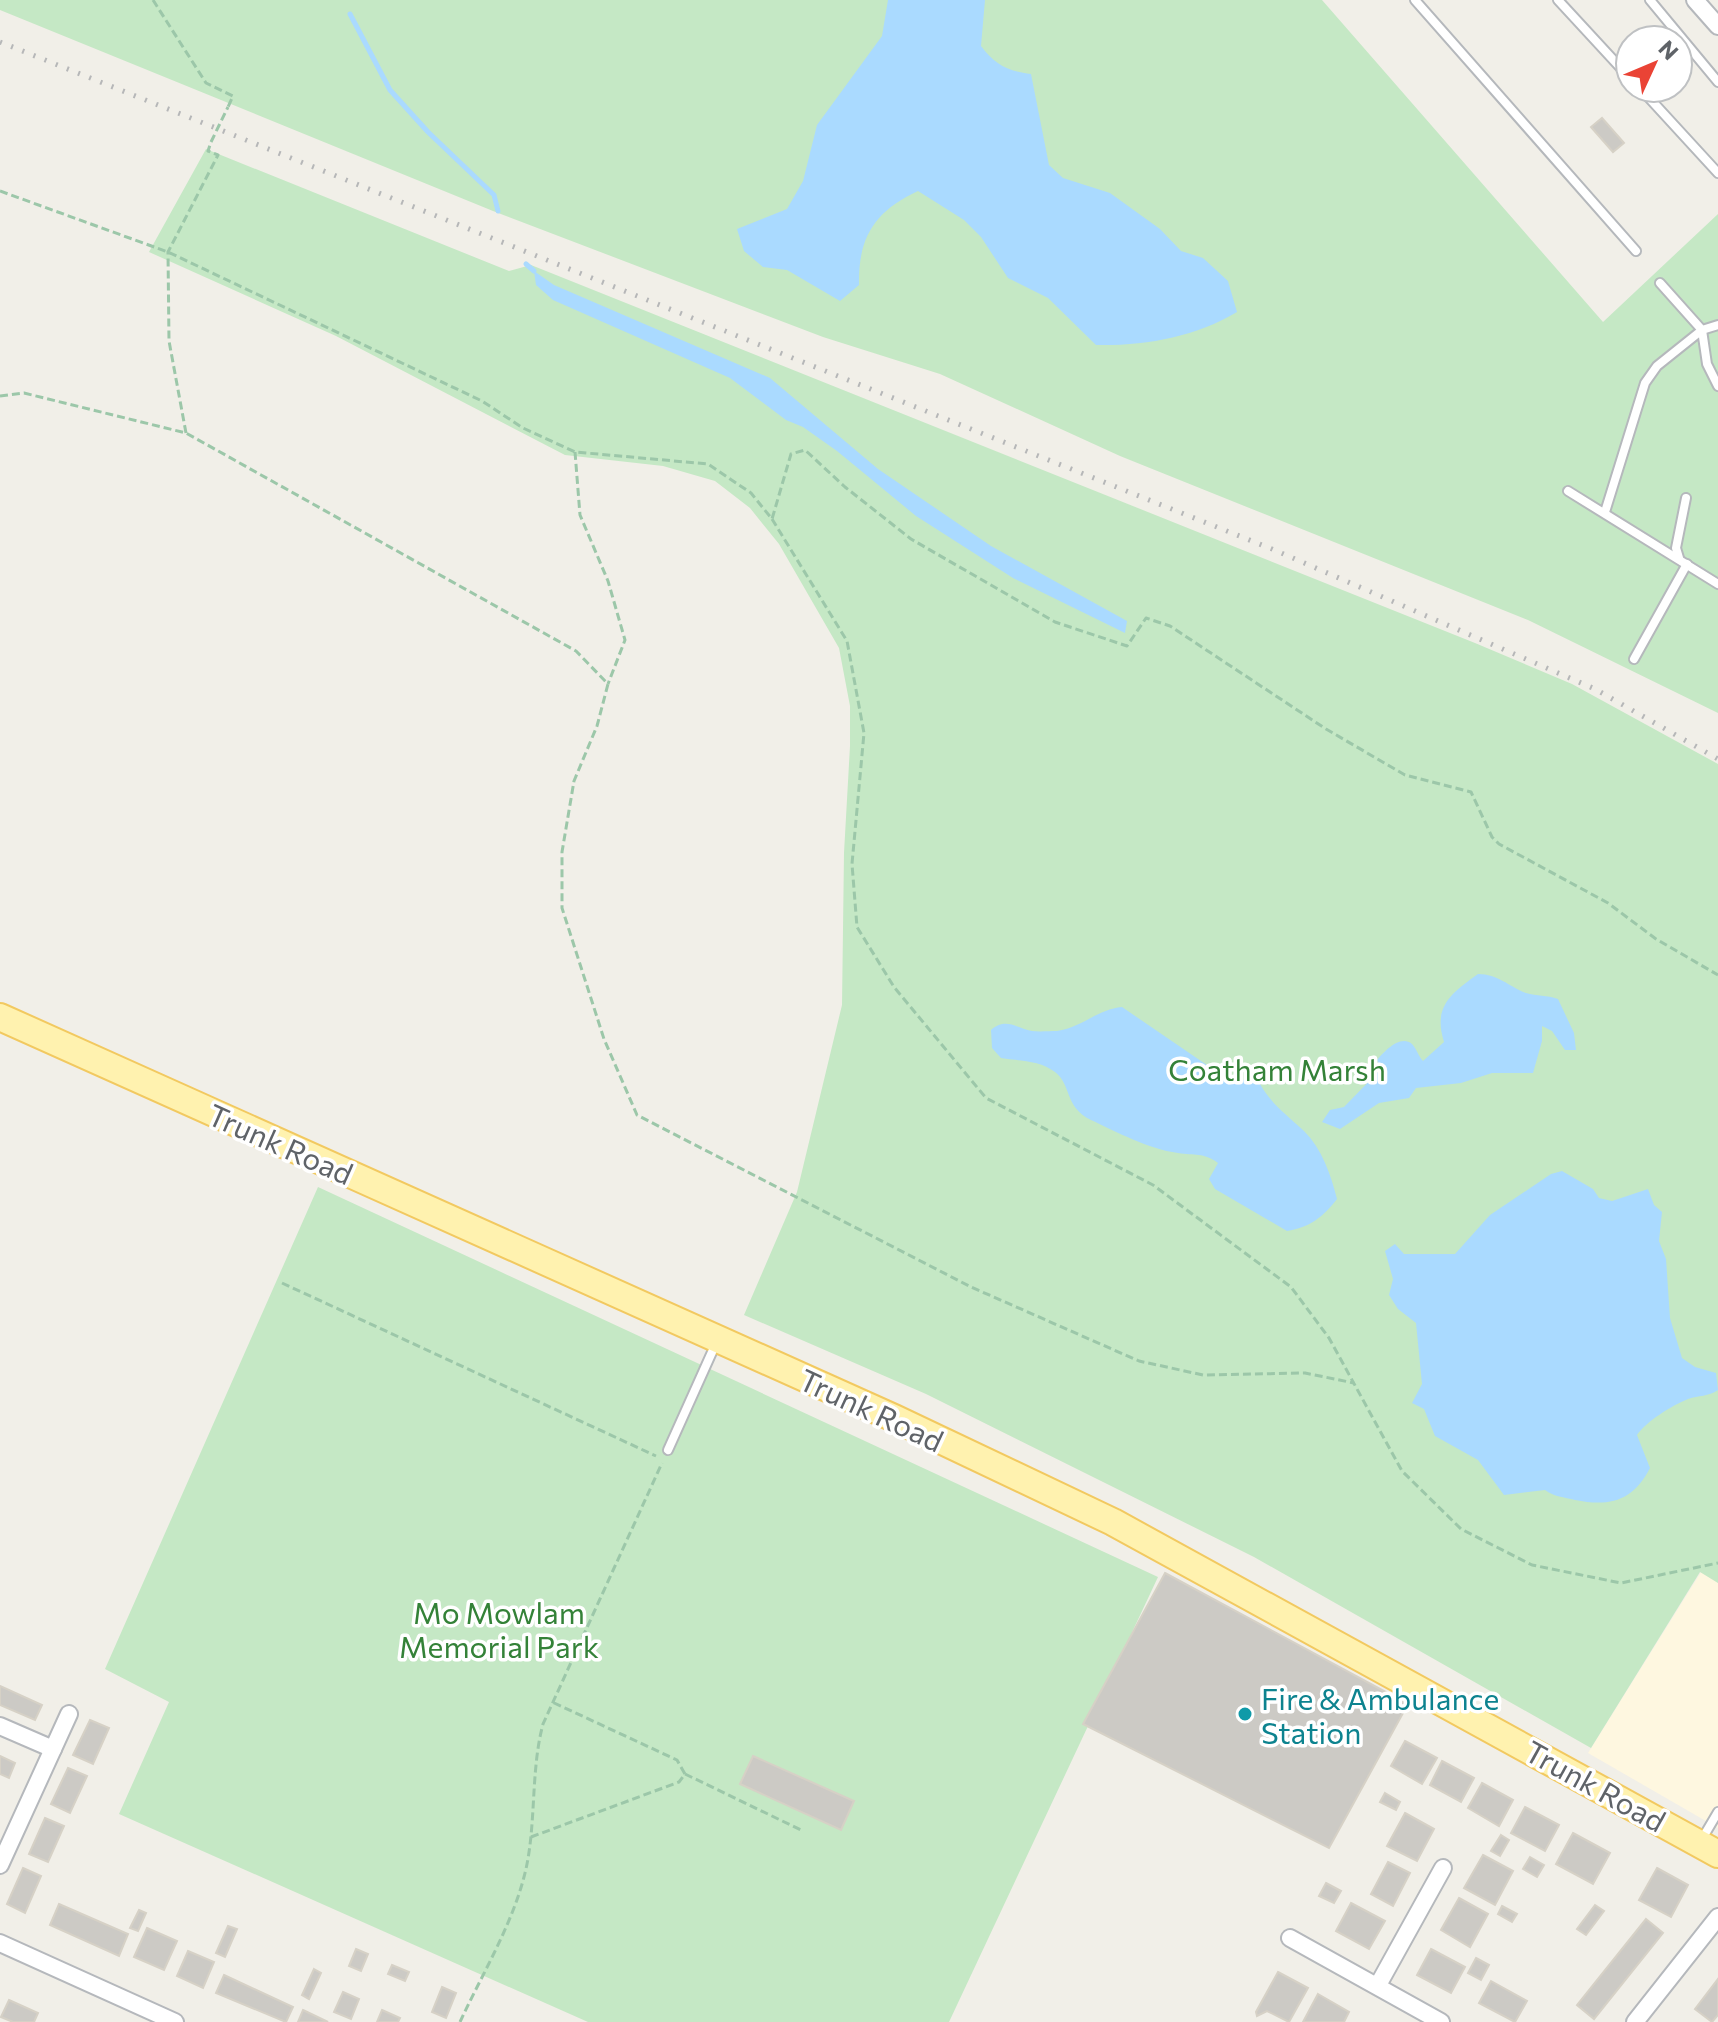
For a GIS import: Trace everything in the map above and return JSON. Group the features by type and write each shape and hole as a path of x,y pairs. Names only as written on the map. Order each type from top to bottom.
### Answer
{"main road":[{"name":"Trunk Road","path":"0,1017 718,1338 1113,1522 1709,1848"}],"street":[{"path":"1695,0 1718,26"},
{"path":"0,1865 69,1714"},
{"path":"0,1726 53,1749"},
{"path":"1378,1985 1443,1868"},
{"path":"1635,2022 1718,1917"},
{"path":"1290,1938 1441,2022"},
{"path":"0,1943 175,2022"}],"lane":[{"path":"1415,0 1636,251"},
{"path":"1558,0 1614,61"},
{"path":"1650,0 1718,82"},
{"path":"1655,104 1718,173"},
{"path":"1660,283 1702,330 1707,364 1718,386"},
{"path":"1605,512 1645,383 1657,366 1702,330 1718,325"},
{"path":"1568,491 1718,584"},
{"path":"1683,562 1676,548 1686,498"},
{"path":"1634,659 1683,562"},
{"path":"666,1454 718,1338"},
{"path":"1709,1848 1718,1812"}],"path":[{"path":"153,0 206,83 233,96 208,151 218,155 168,252 169,341 186,433"},
{"path":"0,191 168,252 482,401 523,428 575,452 708,464 751,493 772,519 847,641 864,733 852,864 857,927 894,987 986,1098 1153,1185 1291,1287 1329,1338 1402,1471 1461,1529 1532,1565 1621,1583 1718,1563"},
{"path":"0,396 24,393 186,433 576,651 608,684"},
{"path":"772,519 791,454 805,450 845,487 911,539 1055,622 1127,646 1146,618 1170,626 1326,729 1405,775 1471,792 1492,837 1499,844 1608,903 1656,939 1718,975"},
{"path":"575,452 580,515 608,581 625,640 608,684 597,726 574,781 562,852 562,908 604,1039 637,1115 971,1287 1139,1361 1203,1375 1305,1373 1354,1383"},
{"path":"282,1283 666,1454 552,1702 538,1742 531,1837 518,1897 460,2022"},
{"path":"552,1702 677,1760 685,1774 803,1831"},
{"path":"531,1837 679,1782 685,1774"}],"shaded area":[{"path":"1701,1572 1718,1583 1718,1828 1588,1753"}],"green space":[{"path":"0,0 1322,0 1603,322 1718,214 1718,713 1528,620 1120,456 940,374 823,337 493,211 0,10"},
{"name":"Coatham Marsh","path":"206,149 509,271 531,265 1475,643 1572,684 1718,764 1718,1583 1700,1572 1591,1748 1254,1557 926,1394 744,1315 797,1192 842,1005 850,706 839,648 779,544 750,508 715,481 663,466 565,455 336,336 149,252"},
{"name":"Mo Mowlam Memorial Park","path":"318,1187 1158,1577 949,2022 588,2022 119,1814 169,1702 105,1669"}],"water":[{"path":"888,0 985,0 981,46 1003,66 1031,74 1049,165 1063,178 1110,193 1160,229 1181,251 1203,258 1228,281 1237,312 1187,334 1133,344 1096,345 1048,298 1008,278 981,237 964,220 918,191 890,207 872,228 862,253 859,285 840,301 787,270 763,267 744,251 737,229 787,209 803,181 817,125 882,36"},
{"path":"534,271 554,285 770,378 878,469 991,546 1127,621 1125,633 1013,578 916,516 837,451 803,427 786,420 730,378 553,300 536,285"},
{"path":"1478,974 1497,978 1526,993 1558,999 1574,1033 1576,1050 1565,1050 1552,1031 1542,1026 1542,1041 1533,1073 1492,1073 1461,1083 1416,1088 1409,1098 1379,1103 1340,1129 1322,1122 1330,1110 1344,1107 1381,1069 1377,1060 1393,1045 1407,1041 1423,1061 1444,1042 1441,1019 1446,1002"},
{"path":"1122,1007 1220,1074 1260,1084 1321,1154 1337,1199 1326,1211 1315,1221 1287,1231 1215,1189 1209,1179 1218,1163 1203,1156 1155,1148 1091,1120 1076,1109 1055,1072 1036,1063 1001,1058 992,1048 991,1030 1001,1024 1032,1031 1057,1031"},
{"path":"1562,1171 1593,1189 1599,1198 1612,1201 1648,1189 1654,1205 1662,1212 1659,1241 1666,1259 1670,1318 1682,1358 1695,1367 1716,1373 1718,1390 1674,1406 1641,1430 1637,1435 1650,1468 1636,1488 1610,1502 1575,1500 1545,1490 1504,1495 1478,1460 1435,1436 1424,1409 1412,1403 1422,1384 1416,1323 1398,1309 1389,1295 1393,1279 1385,1251 1395,1244 1404,1254 1455,1254 1490,1215 1551,1174"}],"building":[{"path":"1602,118 1624,143 1613,152 1591,127"},
{"name":"Fire & Ambulance Station","path":"1165,1573 1408,1704 1329,1848 1083,1724"},
{"path":"0,1686 42,1705 35,1720 0,1705"},
{"path":"90,1720 109,1728 93,1764 73,1755"},
{"path":"1405,1741 1437,1758 1422,1784 1391,1766"},
{"path":"0,1756 15,1763 9,1778 0,1774"},
{"path":"753,1756 854,1801 841,1830 740,1784"},
{"path":"1442,1761 1474,1778 1461,1802 1430,1785"},
{"path":"68,1768 87,1776 70,1813 51,1804"},
{"path":"1482,1783 1513,1800 1499,1826 1468,1808"},
{"path":"1385,1793 1400,1802 1396,1810 1380,1802"},
{"path":"1525,1807 1559,1825 1545,1851 1511,1833"},
{"path":"1405,1813 1434,1829 1417,1861 1387,1846"},
{"path":"45,1818 64,1826 48,1862 29,1854"},
{"path":"1573,1833 1610,1853 1593,1884 1556,1864"},
{"path":"1501,1835 1509,1840 1500,1856 1491,1851"},
{"path":"1483,1855 1513,1871 1495,1905 1464,1888"},
{"path":"1530,1857 1544,1865 1537,1877 1523,1869"},
{"path":"1388,1862 1410,1873 1393,1906 1371,1894"},
{"path":"23,1868 41,1876 25,1913 7,1904"},
{"path":"1657,1868 1688,1885 1671,1917 1639,1900"},
{"path":"1326,1883 1341,1891 1334,1903 1319,1896"},
{"path":"1459,1898 1488,1914 1470,1947 1441,1930"},
{"path":"1351,1903 1385,1921 1369,1949 1336,1931"},
{"path":"59,1904 128,1934 119,1956 50,1925"},
{"path":"1595,1905 1604,1911 1586,1935 1577,1929"},
{"path":"1502,1906 1517,1914 1512,1922 1498,1914"},
{"path":"139,1910 146,1913 138,1931 130,1928"},
{"path":"1646,1919 1663,1933 1594,2019 1577,2005"},
{"path":"228,1926 237,1929 225,1957 216,1953"},
{"path":"147,1928 177,1941 164,1970 134,1957"},
{"path":"356,1949 368,1954 361,1971 349,1966"},
{"path":"1431,1949 1465,1967 1451,1993 1417,1975"},
{"path":"188,1951 214,1962 203,1988 177,1976"},
{"path":"1476,1958 1489,1965 1481,1980 1468,1973"},
{"path":"392,1965 409,1972 405,1981 388,1974"},
{"path":"314,1969 321,1973 309,1999 302,1995"},
{"path":"1278,1972 1308,1988 1289,2022 1267,2011 1257,2016 1256,2012"},
{"path":"224,1975 293,2007 286,2022 216,1993"},
{"path":"1718,1979 1718,2015 1712,2022 1695,2009"},
{"path":"1491,1981 1527,2001 1515,2022 1479,2003"},
{"path":"442,1987 456,1993 446,2018 432,2012"},
{"path":"343,1992 359,1999 351,2019 334,2012"},
{"path":"1318,1994 1349,2012 1344,2022 1303,2022"},
{"path":"9,2000 38,2013 34,2022 13,2022 1,2017"},
{"path":"303,2010 328,2022 298,2022"},
{"path":"382,2010 400,2018 398,2022 377,2022"}],"waterway":[{"path":"350,14 390,90 428,132 494,195 498,211"},
{"path":"526,264 534,271"}],"railway":[{"path":"0,42 1272,549 1595,689 1718,759"}],"place":[{"name":"Fire & Ambulance Station","path":"1245,1714"}]}
